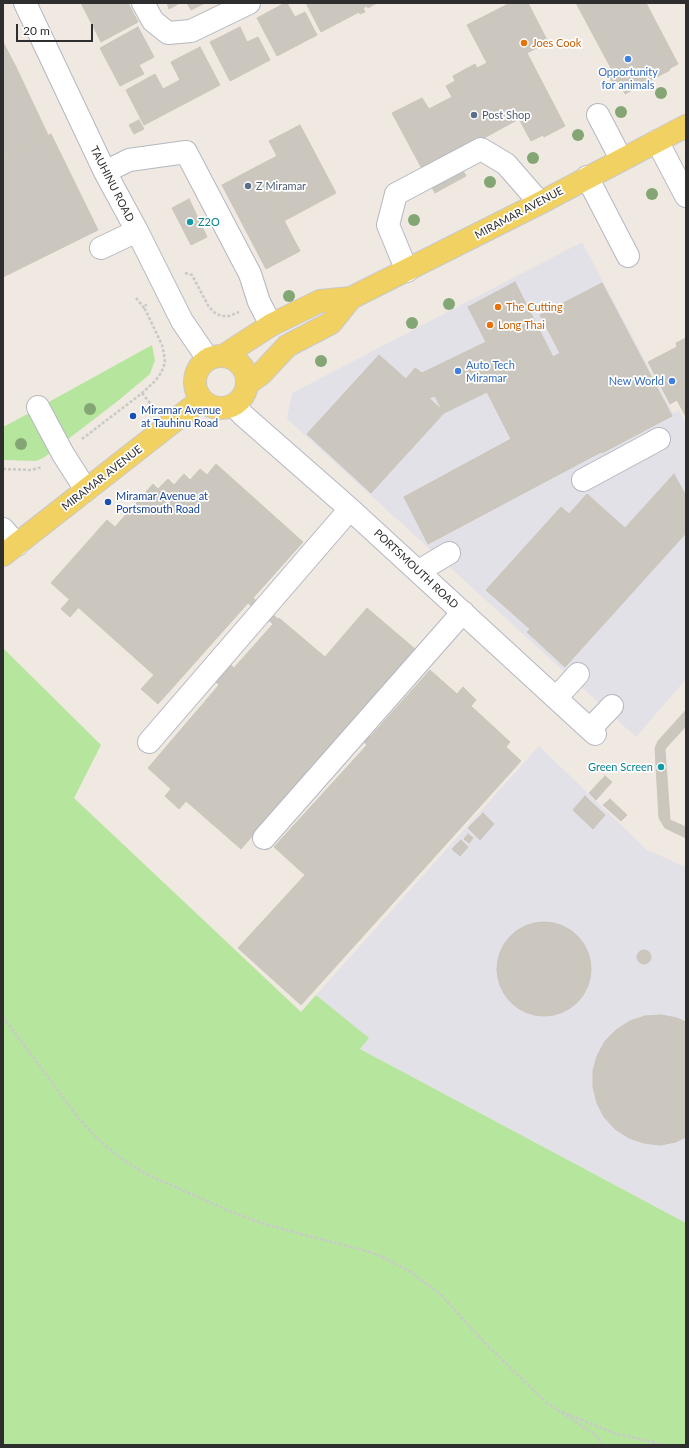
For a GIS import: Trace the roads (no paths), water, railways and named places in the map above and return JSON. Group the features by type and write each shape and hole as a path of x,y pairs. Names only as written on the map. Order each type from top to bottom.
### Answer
{"main road":[{"name":"MIRAMAR AVENUE","path":"216,357 271,325 320,301 351,298 407,271 686,126"},
{"name":"MIRAMAR AVENUE","path":"247,384 261,374 287,346 331,323 351,298"},
{"path":"216,357 233,359 241,365 246,374 247,384 244,395 234,406 220,409 211,407 203,403 197,394 194,379 197,370 202,364 216,357"},
{"name":"MIRAMAR AVENUE","path":"8,543 86,490 200,400"}],"street":[{"name":"TAUHINU ROAD","path":"25,3 105,172 137,231 182,321 216,357"},
{"path":"143,3 154,21 168,33 191,31 249,3"},
{"path":"598,115 621,159"},
{"path":"657,141 686,196"},
{"path":"407,271 388,226 396,194 481,149 506,164 540,203"},
{"path":"105,172 129,160 186,152 250,274 259,302 271,325"},
{"path":"588,177 628,256"},
{"path":"101,248 137,231"},
{"name":"PORTSMOUTH ROAD","path":"234,406 350,509 592,731 612,706"},
{"path":"38,407 63,454 86,490"},
{"path":"583,480 659,439"},
{"path":"148,742 350,509"},
{"path":"418,571 449,553"},
{"path":"264,838 463,612"},
{"path":"556,698 578,674"}],"place":[{"name":"Joes Cook","path":"524,43"},
{"name":"Opportunity for animals","path":"628,59"},
{"name":"Post Shop","path":"474,115"},
{"name":"Z Miramar","path":"248,186"},
{"name":"Z2O","path":"190,222"},
{"name":"The Cutting","path":"498,307"},
{"name":"Long Thai","path":"490,325"},
{"name":"Auto Tech Miramar","path":"458,371"},
{"name":"New World","path":"672,381"},
{"name":"Miramar Avenue at Tauhinu Road","path":"133,416"},
{"name":"Miramar Avenue at Portsmouth Road","path":"108,502"},
{"name":"Green Screen","path":"661,767"}]}
